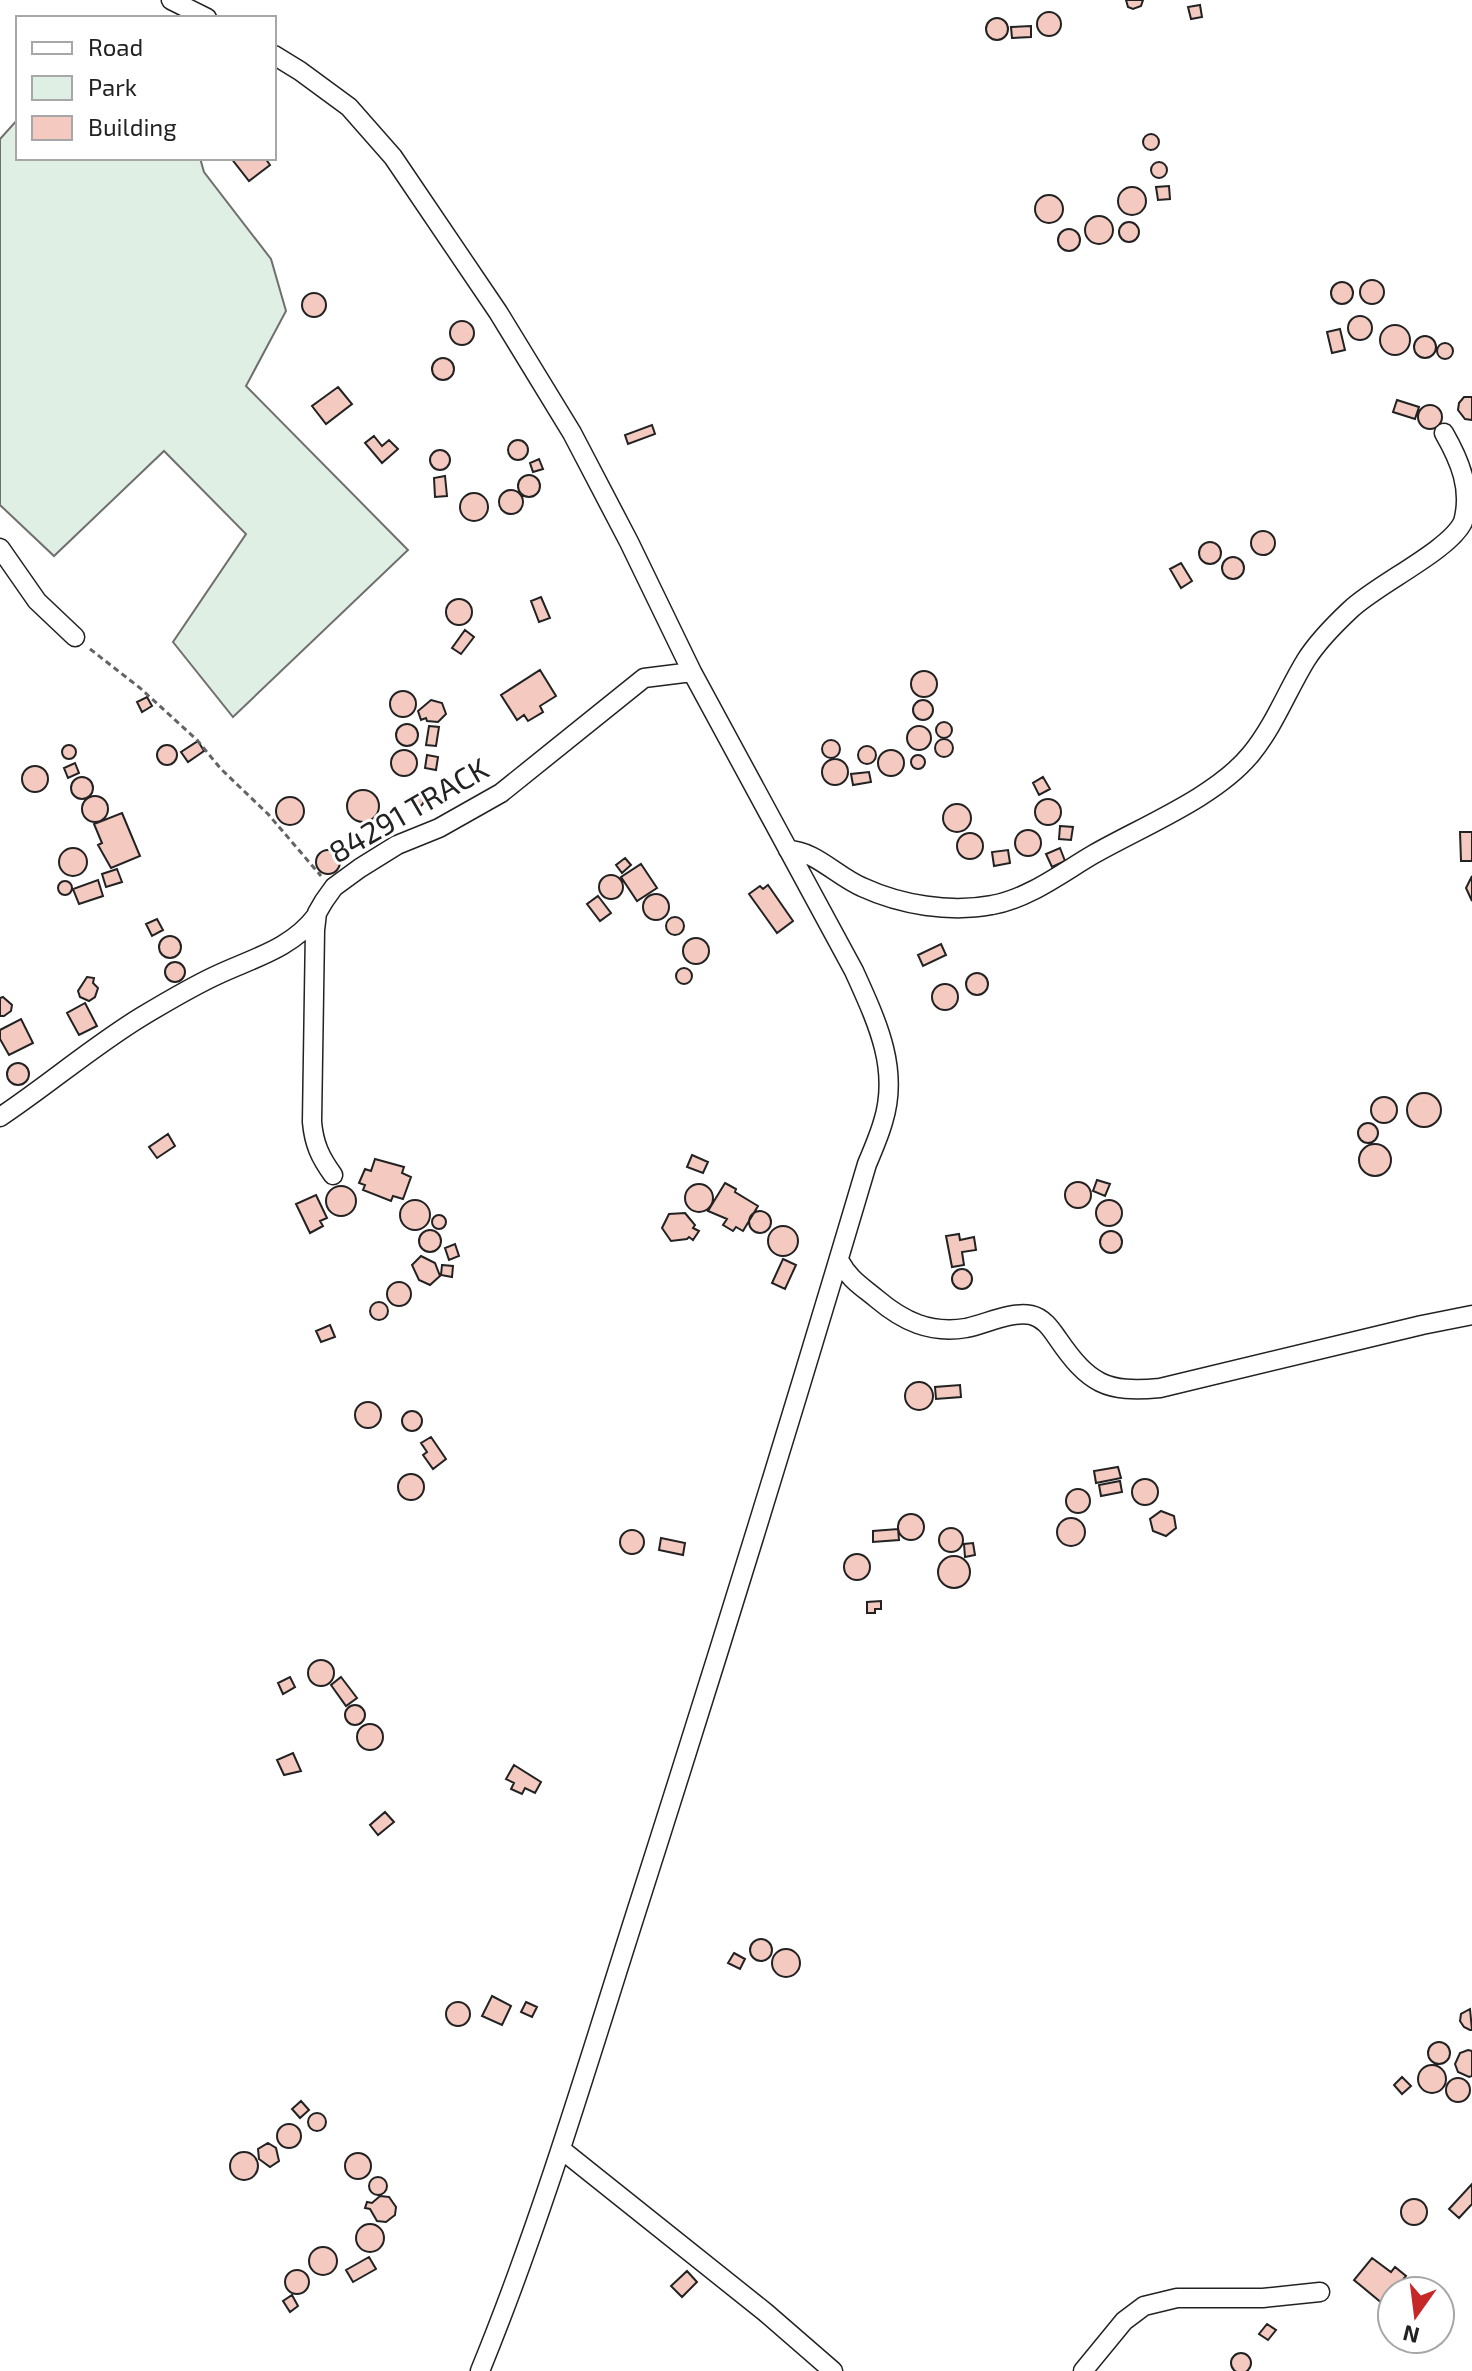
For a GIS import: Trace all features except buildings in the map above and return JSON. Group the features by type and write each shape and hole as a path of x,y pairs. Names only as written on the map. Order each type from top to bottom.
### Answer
{"street":[{"path":"171,0 203,16"},
{"path":"276,56 349,107 393,157 498,312 572,433 692,672 854,971 888,1056 889,1087 884,1120 867,1164 562,2150 528,2250 480,2371"},
{"path":"788,850 800,850 863,888 895,899 964,909 996,905 1032,890 1198,797 1229,777 1252,753 1307,658 1325,634 1378,587 1444,544 1462,525 1469,507 1470,489 1465,470 1444,433"},
{"path":"0,548 37,601 75,637"},
{"name":"84291 TRACK","path":"334,887 397,845 439,828 501,793 644,678 692,672"},
{"path":"0,1117 142,1016 217,975 298,937 334,887"},
{"path":"317,913 312,1122 318,1154 333,1175"},
{"path":"839,1260 848,1276 863,1289 905,1320 923,1327 942,1330 964,1328 1018,1315 1033,1316 1044,1321 1086,1372 1109,1388 1132,1391 1160,1388 1472,1315"},
{"path":"562,2150 765,2312 833,2371"},
{"path":"1083,2371 1124,2321 1144,2306 1177,2298 1263,2298 1320,2292"}],"path":[{"name":"84291 TRACK","path":"75,637 140,688 197,740 221,769 268,814 318,874 334,887"}],"green space":[{"path":"16,121 16,160 201,160 204,172 271,259 286,311 246,386 408,550 233,717 173,642 246,534 164,451 54,556 0,505 0,139"}]}
